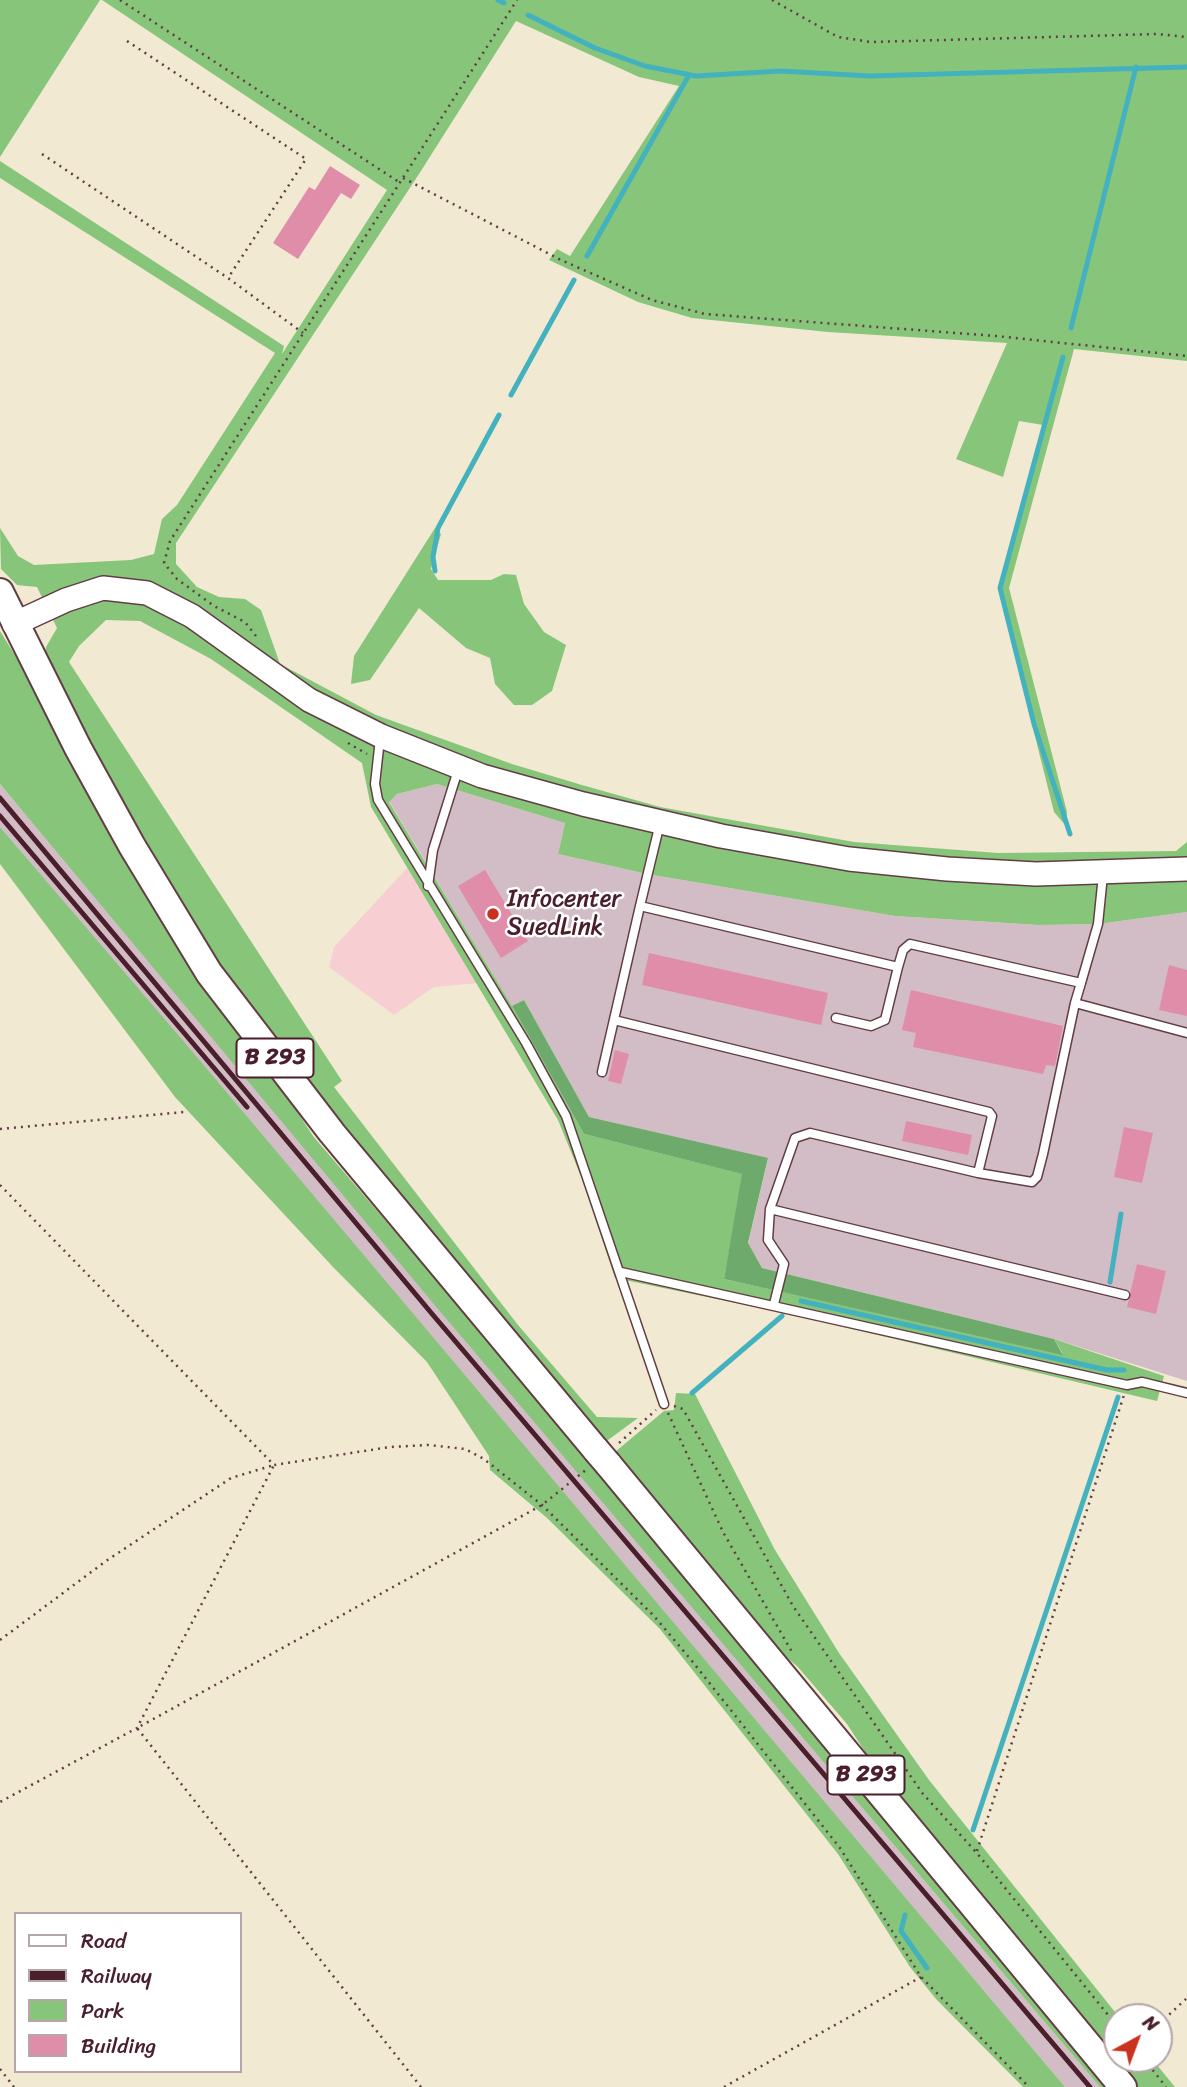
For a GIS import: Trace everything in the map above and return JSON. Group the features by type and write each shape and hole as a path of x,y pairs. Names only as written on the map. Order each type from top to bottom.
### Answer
{"main road":[{"path":"14,624 66,600 103,588 147,593 192,616 309,700 381,736 459,767 583,804 660,822 863,860 1036,874 1187,869"},
{"name":"B 293","path":"0,592 14,624 132,846 209,973 332,1133 603,1456 1123,2087"}],"lane":[{"path":"381,736 376,760 378,800 526,1043 566,1116 664,1404"},
{"path":"428,886 433,850 459,767"},
{"path":"602,1072 660,822"},
{"path":"774,1304 784,1264 768,1240 770,1209 795,1138 810,1133 978,1173 1032,1182 1037,1177 1075,1003 1098,924 1104,872"},
{"path":"640,906 898,967"},
{"path":"836,1018 871,1026 885,1020 898,967 904,950 911,944 1081,983"},
{"path":"1075,1003 1187,1033"},
{"path":"614,1020 989,1112 992,1116 978,1173"},
{"path":"770,1209 1125,1295"},
{"path":"621,1272 774,1304 1127,1385 1142,1382 1187,1393"}],"path":[{"path":"120,0 399,182"},
{"path":"260,646 245,622 214,606 177,579 164,563 170,541 517,0"},
{"path":"772,0 838,37 871,42 1157,34 1187,37"},
{"path":"127,41 306,159 228,278"},
{"path":"42,154 228,278 303,333"},
{"path":"403,178 561,260 652,300 705,314 996,336 1187,356"},
{"path":"0,1129 184,1112"},
{"path":"0,1185 274,1465"},
{"path":"976,1852 1127,1385"},
{"path":"0,1802 542,1505 664,1404"},
{"path":"664,1404 723,1532 792,1651 782,1673"},
{"path":"664,1404 683,1409 793,1606 923,1794 976,1852 1103,2009"},
{"path":"0,1640 106,1561 231,1478 274,1465 390,1447 428,1445 465,1449 484,1459 542,1505 654,1616 839,1847 921,1977 1029,2087"},
{"path":"137,1728 274,1465"},
{"path":"137,1728 421,2087"},
{"path":"724,2087 921,1977"},
{"path":"1173,2011 1187,1998"},
{"path":"0,2069 14,2087"},
{"path":"1155,2073 1166,2087"}],"shaded area":[{"path":"0,784 597,1495 1100,2087 1065,2087 0,827"},
{"path":"437,784 565,823 558,854 647,874 895,916 1039,925 1098,924 1187,912 1187,1381 1054,1339 762,1268 748,1244 768,1159 589,1117 524,1000 512,1006 389,801 397,794"},
{"path":"408,867 479,983 434,987 394,1015 329,967 334,947"}],"green space":[{"path":"0,0 100,0 0,157"},
{"path":"102,0 1187,0 1187,361 1074,349 1009,588 1067,812 1066,826 1054,812 998,589 1043,425 1019,421 1003,477 956,459 1007,343 828,332 692,318 638,302 549,260 557,249 570,256 679,86 639,77 516,21 419,174 176,543 176,564 197,587 219,597 245,599 261,610 280,664 376,715 512,764 582,785 660,807 854,842 998,853 1176,851 1187,842 1187,912 1098,924 1039,925 895,916 647,874 558,854 565,823 437,784 397,794 389,802 512,1006 584,1134 743,1174 724,1279 1063,1354 1054,1339 1164,1376 1157,1401 789,1314 615,1278 582,1179 558,1120 371,807 362,763 211,659 140,621 106,620 79,646 69,662 342,1081 334,1087 518,1325 597,1417 638,1418 604,1443 228,983 170,893 45,665 46,647 57,628 37,587 17,585 1,569 0,528 18,556 34,565 131,560 154,554 162,519 177,505 275,353 0,178 0,161 284,346 282,354 387,190"},
{"path":"435,528 441,534 431,569 438,580 491,580 504,574 516,575 524,604 544,632 566,645 552,691 532,705 514,705 495,684 490,658 466,648 419,608 370,680 351,684 354,656"},
{"path":"0,631 60,728 143,875 313,1136 517,1374 1111,2087 1100,2087 438,1309 0,784"},
{"path":"0,827 1065,2087 1023,2087 936,1999 910,1967 838,1854 660,1629 547,1518 490,1470 489,1456 427,1362 334,1268 175,1097 0,864"},
{"path":"524,1000 589,1117 768,1158 748,1243 762,1268 1054,1339 1063,1355 724,1279 742,1174 584,1134 512,1006"},
{"path":"676,1393 695,1394 775,1550 839,1653 929,1780 1108,2003 1103,2003 1103,2047 882,1778 847,1724 797,1666 777,1650 615,1452 664,1411 674,1410"},
{"path":"1124,2073 1164,2073 1175,2087 1136,2087"}],"building":[{"path":"330,166 360,185 351,199 341,193 298,259 273,243 309,187 315,190"},
{"name":"Infocenter SuedLink","path":"485,870 528,941 501,958 458,886"},
{"path":"649,953 828,993 821,1025 642,985"},
{"path":"1169,965 1187,970 1187,1016 1159,1010"},
{"path":"911,990 1063,1026 1055,1066 1046,1065 1043,1074 913,1047 916,1033 902,1030"},
{"path":"615,1050 629,1054 621,1084 608,1081"},
{"path":"906,1121 972,1135 968,1155 902,1141"},
{"path":"1124,1127 1153,1133 1142,1183 1114,1177"},
{"path":"1137,1264 1166,1271 1156,1314 1127,1307"}],"waterway":[{"path":"498,0 504,3"},
{"path":"528,15 595,48 645,66 696,76 781,71 869,76 1187,67"},
{"path":"1071,328 1136,67"},
{"path":"587,256 689,75"},
{"path":"511,395 574,280"},
{"path":"1063,357 1000,588 1034,724 1070,834"},
{"path":"435,571 433,557 438,528 499,415"},
{"path":"1110,1282 1121,1214"},
{"path":"801,1301 1107,1370 1124,1370"},
{"path":"692,1393 782,1316"},
{"path":"973,1830 1118,1397"},
{"path":"905,1915 901,1931 927,1968"}],"railway":[{"path":"0,798 433,1315 1090,2087"},
{"path":"0,816 247,1107"}],"place":[{"name":"Infocenter SuedLink","path":"493,914"}]}
